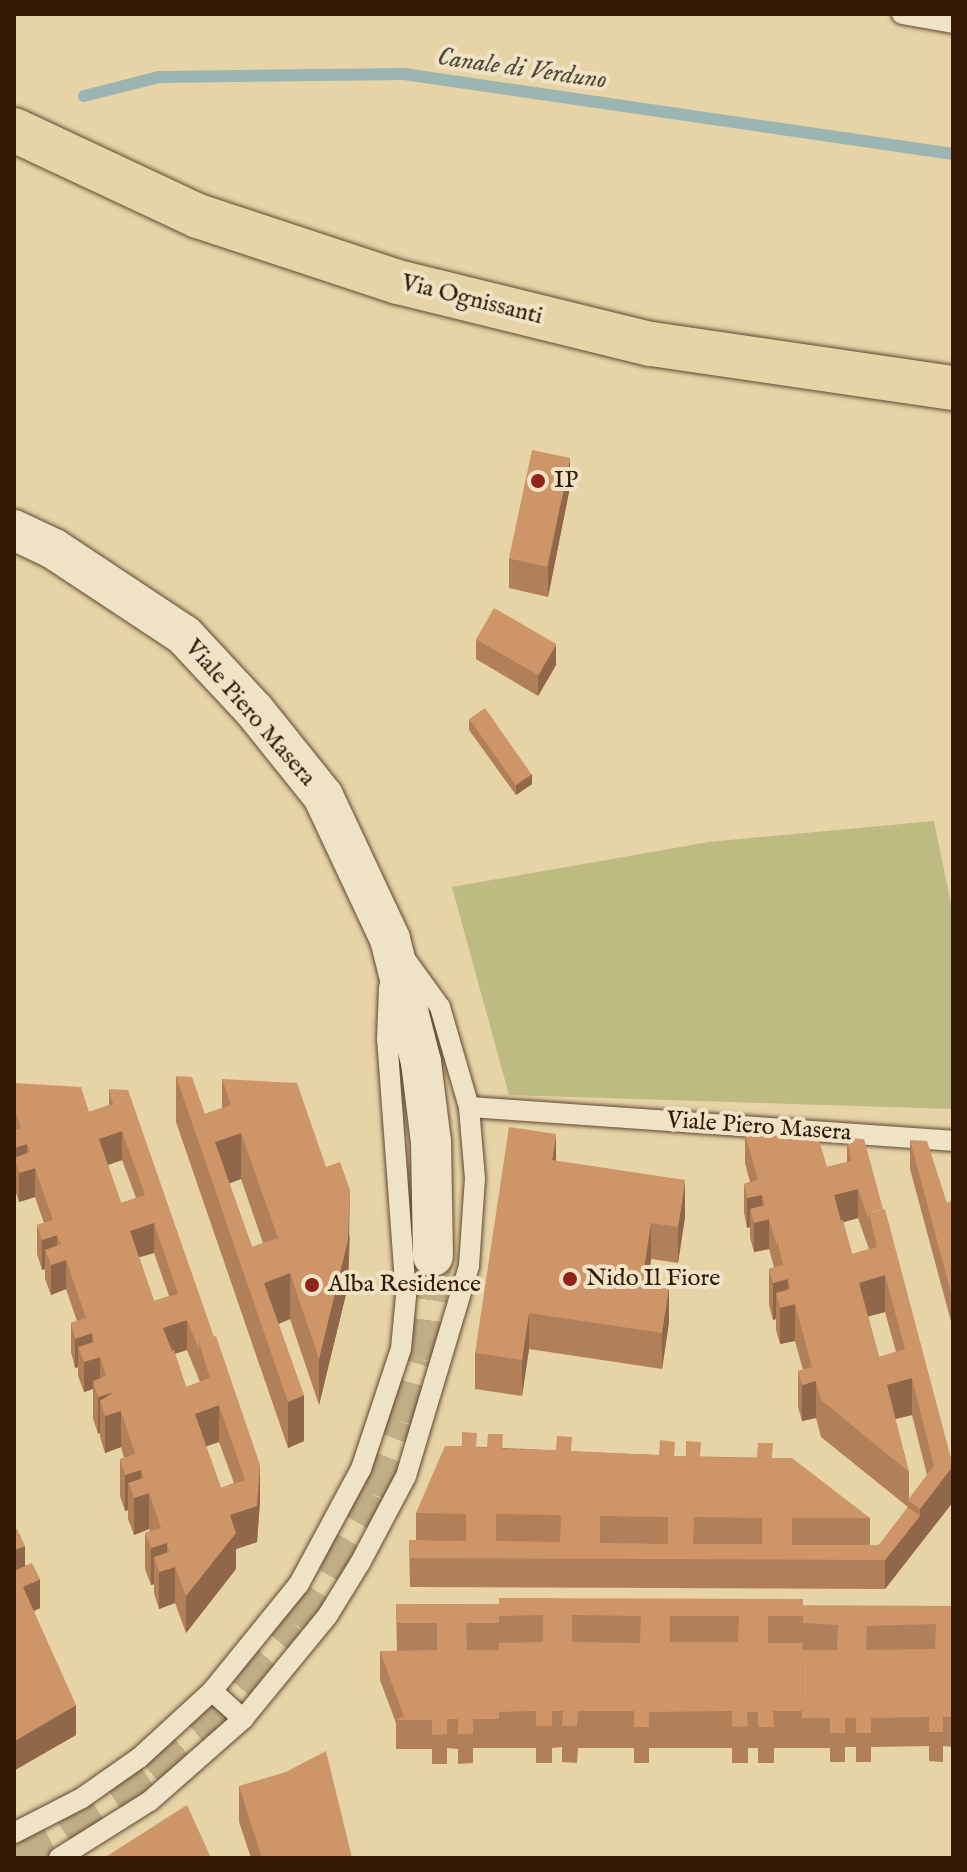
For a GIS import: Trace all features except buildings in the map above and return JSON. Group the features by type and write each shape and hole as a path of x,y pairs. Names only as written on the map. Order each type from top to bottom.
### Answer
{"main road":[{"name":"Via Ognissanti","path":"14,130 198,216 398,282 651,344 953,388"}],"street":[{"name":"Viale Piero Masera","path":"14,530 54,549 184,635 254,710 323,796 390,939 421,1062 431,1142 433,1256"}],"lane":[{"path":"902,14 953,23"},
{"path":"59,1858 150,1801 243,1719 328,1615 406,1476 469,1266 475,1179 469,1107 440,1007 390,939"},
{"path":"14,1833 82,1798 139,1758 212,1691 299,1584 327,1539 361,1469 401,1349 406,1296 387,1040 390,939"},
{"name":"Viale Piero Masera","path":"469,1107 953,1141"},
{"path":"212,1691 243,1719"}],"shaded area":[{"path":"934,821 953,914 953,1109 509,1095 452,887 709,842"}],"waterway":[{"name":"Canale di Verduno","path":"84,96 159,77 404,74 953,154"}],"tunnel":[{"path":"14,1857 64,1832 152,1774 201,1733 295,1625 372,1494 400,1421 418,1359 433,1256"}],"place":[{"name":"IP","path":"538,481"},
{"name":"Nido Il Fiore","path":"570,1279"},
{"name":"Alba Residence","path":"312,1285"}]}
